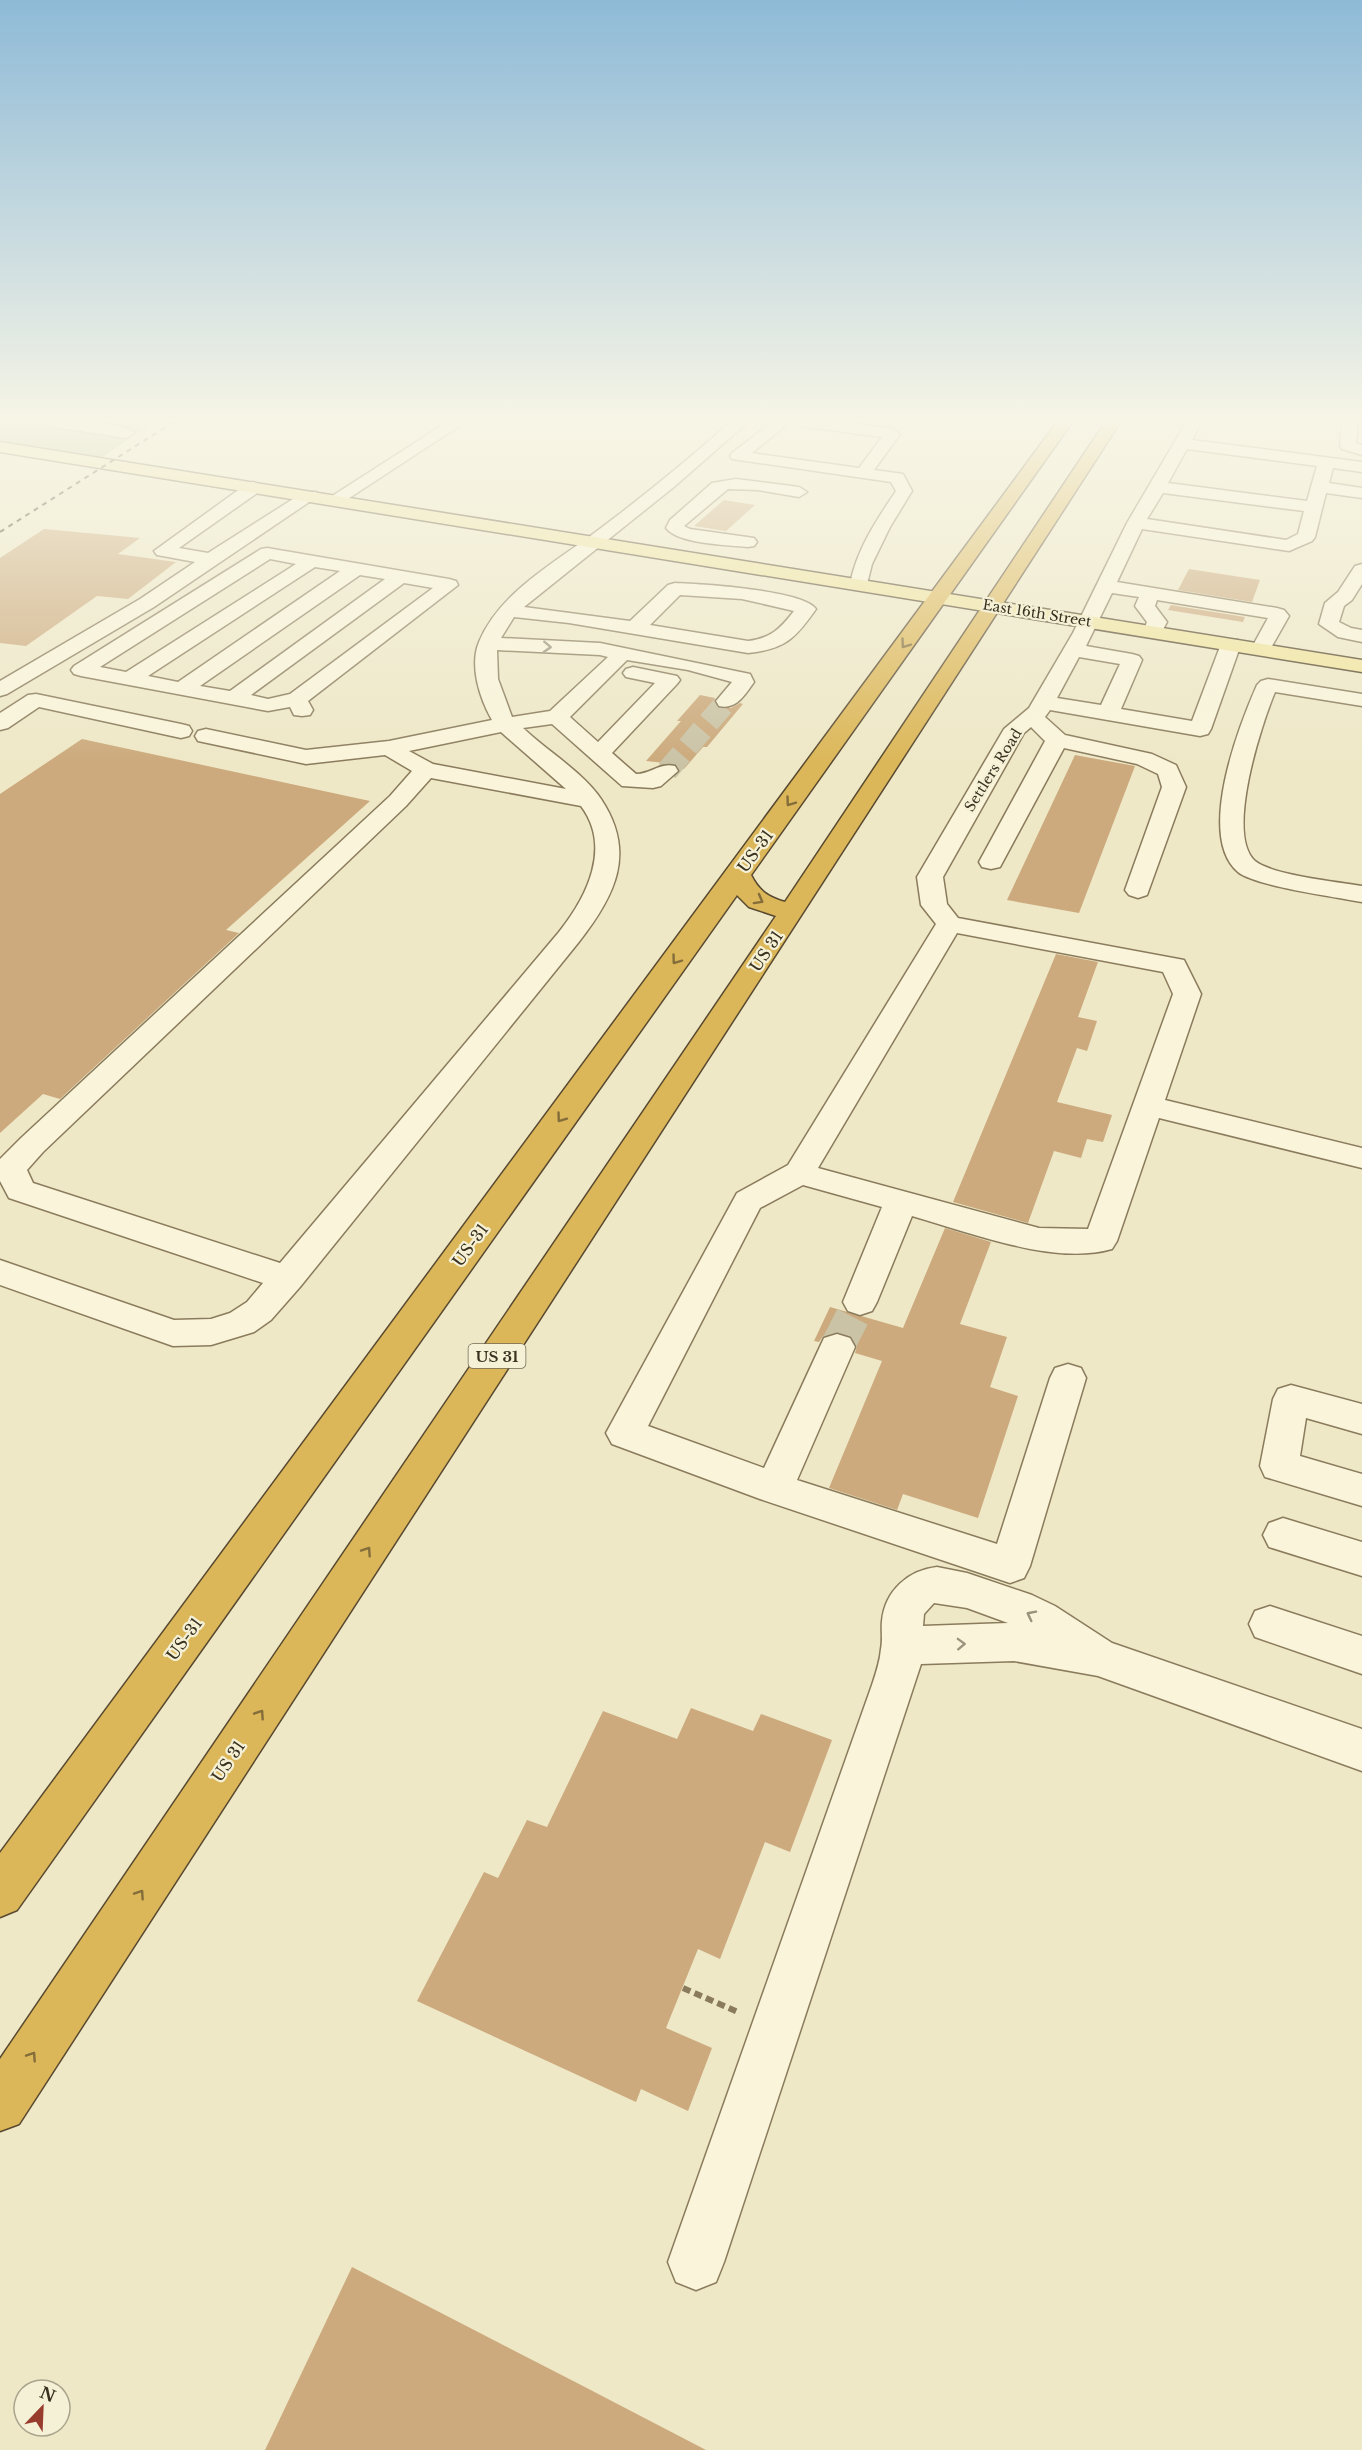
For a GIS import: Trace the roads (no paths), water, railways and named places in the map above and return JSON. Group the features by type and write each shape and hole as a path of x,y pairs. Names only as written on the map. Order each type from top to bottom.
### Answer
{"highway":[{"name":"US-31","path":"0,1893 984,535"},
{"name":"US 31","path":"0,2105 792,912 1038,535"},
{"path":"738,874 746,892 759,903 792,912"}],"main road":[{"name":"East 16th Street","path":"554,535 1362,666"}],"street":[{"path":"186,535 163,551 211,559"},
{"path":"0,690 147,603 248,535"},
{"path":"0,1272 173,1333 211,1332 242,1323 259,1311 288,1278 544,968 592,904 603,885 608,863 608,842 603,820 591,801 577,785 506,724 487,679 485,658 489,644 509,611 531,591 603,535"},
{"path":"696,535 748,542"},
{"path":"859,584 863,564 877,535"},
{"name":"Settlers Road","path":"942,914 930,877 1015,729 1038,709 1073,650 1130,535"},
{"path":"1196,535 1287,554 1306,535"},
{"path":"309,717 449,585 267,553 81,670 267,705 309,717 334,754"},
{"path":"130,680 312,561"},
{"path":"182,689 356,569"},
{"path":"1340,662 1354,634 1329,624 1335,603 1346,596 1362,570"},
{"path":"233,699 400,576"},
{"path":"1105,586 1277,614 1279,616 1261,649"},
{"path":"509,611 636,627 748,647 772,645 787,634 806,609 790,602 698,589 675,589 636,627"},
{"path":"1151,593 1145,606 1157,622 1153,631"},
{"path":"489,644 600,650 615,661 670,680 599,754"},
{"path":"1038,709 1108,713 1200,729 1231,644"},
{"path":"1073,650 1132,660 1108,713"},
{"path":"206,736 306,757 388,748 506,724 557,717 615,661 690,666 742,678 743,682 728,701"},
{"path":"1362,700 1268,685 1250,728 1234,790 1233,837 1237,856 1247,867 1266,874 1362,894"},
{"path":"0,723 36,700 181,731"},
{"path":"1038,709 1057,740 1144,759 1168,770 1174,788 1137,890"},
{"path":"557,717 630,781 652,781 660,778 667,771"},
{"path":"991,862 1057,740"},
{"path":"388,748 426,770 591,801"},
{"path":"288,1278 20,1190 10,1168 39,1138 398,801 426,770"},
{"path":"799,1173 1039,1240 1100,1241 1187,994 1173,966 942,914 799,1173 748,1202 625,1433 774,1488 1010,1566 1068,1378"},
{"path":"1148,1106 1362,1158"},
{"path":"860,1302 901,1202"},
{"path":"774,1488 837,1347"},
{"path":"1362,1419 1291,1399 1279,1466 1362,1490"},
{"path":"1283,1535 1362,1559"},
{"path":"696,2262 891,1694 908,1602 928,1586 944,1585 1017,1608 1041,1620 1098,1658"},
{"path":"1270,1624 1362,1655"},
{"path":"902,1633 1014,1642 1098,1658 1362,1750"}],"tunnel":[{"path":"667,771 727,701"},
{"path":"837,1347 860,1302"}]}
